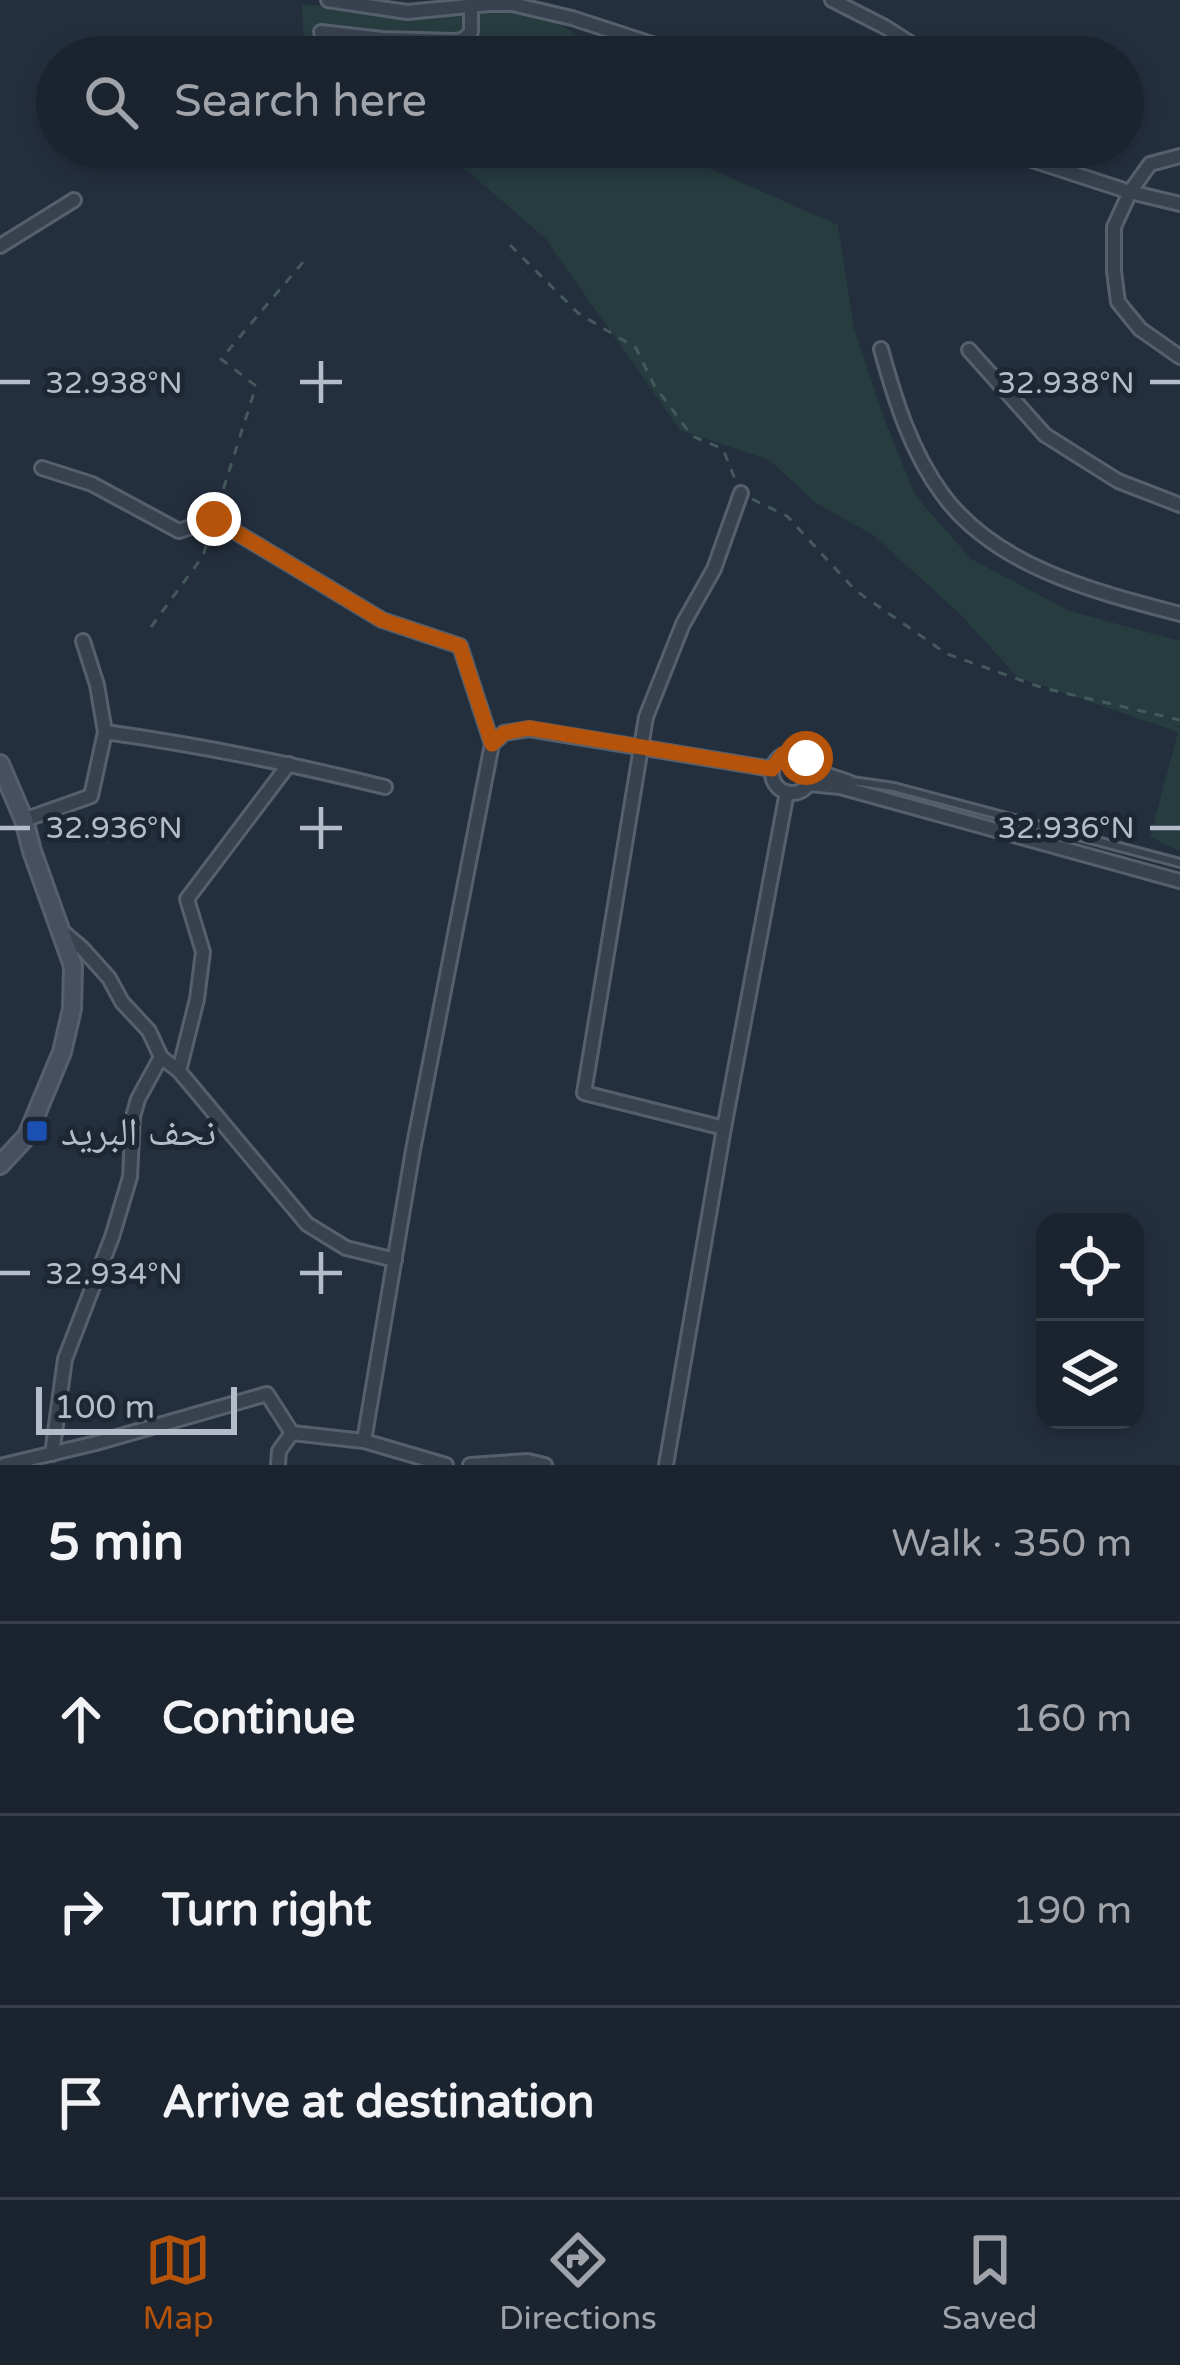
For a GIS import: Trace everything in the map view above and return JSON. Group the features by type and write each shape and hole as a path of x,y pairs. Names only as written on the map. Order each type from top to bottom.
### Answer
{"street":[{"path":"328,0 407,12 543,6 631,36"},
{"path":"832,0 899,36"},
{"path":"467,36 471,6"},
{"path":"321,32 356,36"},
{"path":"1180,155 1150,164 1130,191 1114,226 1118,302 1140,329 1180,357"},
{"path":"1058,168 1180,204"},
{"path":"0,246 74,200"},
{"path":"881,349 896,400 924,464 965,518 995,544 1087,589 1180,614"},
{"path":"969,350 1045,435 1118,481 1180,506"},
{"path":"42,468 92,484 179,531 214,519 382,620 460,646 492,744 413,1150 364,1441"},
{"path":"724,1129 584,1093 646,717 682,624 714,569 741,493"},
{"path":"24,820 91,796 105,732 98,685 83,641"},
{"path":"492,744 504,733 529,728 772,769"},
{"path":"105,732 289,764 385,787"},
{"path":"795,753 806,758 811,777 800,792 788,793 774,781 772,769 783,754 795,753"},
{"path":"0,764 74,966 72,1009 62,1052 27,1136 0,1165"},
{"path":"179,1071 203,952 187,899 289,764"},
{"path":"811,777 836,779 1180,878"},
{"path":"811,777 1180,878"},
{"path":"666,1465 788,793"},
{"path":"62,932 109,978 122,1002 149,1031 161,1057 179,1071 307,1225 346,1248 394,1260"},
{"path":"52,1454 65,1359 130,1177 138,1099 161,1057"},
{"path":"4,1465 267,1394 292,1433"},
{"path":"292,1433 364,1441 446,1465"},
{"path":"278,1465 279,1451 292,1433"},
{"path":"470,1465 528,1461 545,1465"}],"lane":[{"path":"836,779 895,787 1180,863"}],"path":[{"path":"510,245 578,313 636,348 654,385 692,436 723,449 741,493 788,516 855,590 947,654 1043,688 1180,720"},
{"path":"152,627 203,556 256,386 221,359 309,255"}],"green space":[{"path":"517,0 579,36 303,36 302,5"},
{"path":"709,168 838,225 854,329 915,495 971,559 1070,611 1180,641 1180,851 1150,837 1178,732 1017,677 961,615 873,535 816,503 769,460 680,430 545,238 465,169"}],"place":[{"name":"نحف البريد","path":"37,1131"}],"route":[{"path":"214,519 382,620 460,646 492,744 504,733 529,728 772,769 783,754 806,758"}]}
